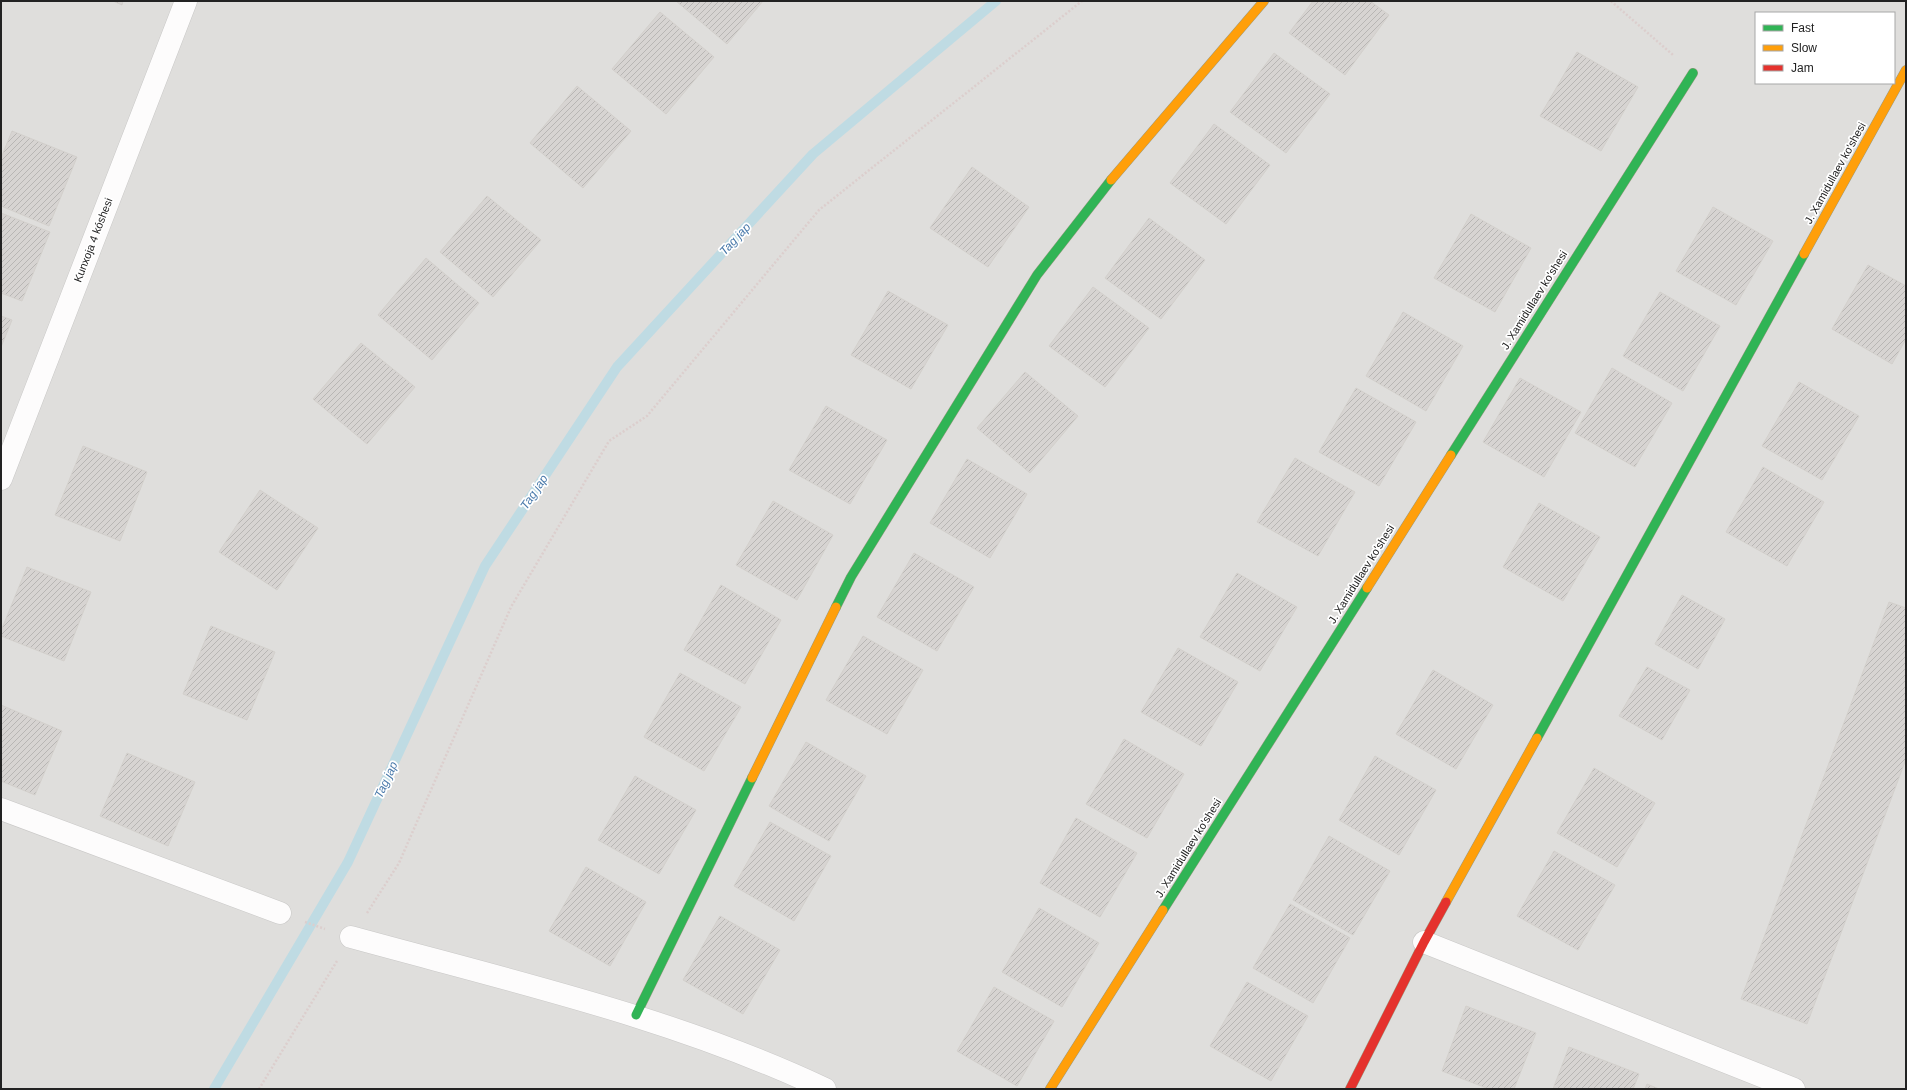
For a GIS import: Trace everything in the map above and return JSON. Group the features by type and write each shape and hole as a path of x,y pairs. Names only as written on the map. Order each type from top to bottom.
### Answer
{"street":[{"name":"Kunxoja 4 kóshesi","path":"1,479 186,1"},
{"path":"636,1015 851,577 1037,275 1121,167 1264,1"},
{"name":"J. Xamidullaev ko'shesi","path":"1350,1089 1424,942 1906,70"},
{"name":"J. Xamidullaev ko'shesi","path":"1050,1089 1693,72"},
{"path":"1,809 280,913"},
{"path":"351,937 636,1015 782,1068 825,1089"},
{"path":"1424,942 1794,1089"}],"path":[{"path":"259,1089 351,937 399,863 511,607 609,441 647,416 819,210 1082,1"},
{"path":"1612,1 1693,72"},
{"path":"280,913 351,937"}],"shaded area":[{"path":"1,1 1906,1 1906,1089 1,1089"}],"building":[{"path":"113,1 123,1 122,5"},
{"path":"676,1 763,1 727,44"},
{"path":"1313,1 1370,1 1389,15 1345,75 1289,33"},
{"path":"660,12 714,57 666,114 612,69"},
{"path":"1577,52 1638,87 1601,151 1540,116"},
{"path":"1274,53 1330,94 1286,153 1230,112"},
{"path":"577,86 631,131 583,188 530,143"},
{"path":"1214,124 1270,165 1226,224 1170,183"},
{"path":"12,131 77,157 49,226 1,206 1,158"},
{"path":"972,167 1029,207 988,267 930,228"},
{"path":"487,196 541,240 493,297 440,252"},
{"path":"1713,207 1773,241 1736,305 1676,271"},
{"path":"1,213 50,232 22,301 1,293"},
{"path":"1471,214 1531,248 1495,312 1434,278"},
{"path":"1149,218 1205,260 1161,319 1105,278"},
{"path":"426,258 479,303 432,360 378,315"},
{"path":"1868,265 1906,286 1906,339 1892,364 1832,329"},
{"path":"1093,287 1149,328 1105,387 1049,346"},
{"path":"888,291 948,325 911,389 851,355"},
{"path":"1660,292 1720,326 1683,391 1623,356"},
{"path":"1403,312 1463,346 1426,411 1366,376"},
{"path":"1,316 12,320 1,347"},
{"path":"361,343 415,387 367,444 313,399"},
{"path":"1612,368 1672,403 1635,467 1575,433"},
{"path":"1025,372 1078,416 1030,473 977,428"},
{"path":"1520,378 1581,412 1544,477 1483,442"},
{"path":"1799,382 1859,416 1822,480 1762,446"},
{"path":"1356,388 1416,422 1379,486 1319,452"},
{"path":"826,406 887,440 850,504 789,470"},
{"path":"83,446 147,472 120,541 55,515"},
{"path":"1295,458 1355,492 1318,556 1257,522"},
{"path":"967,459 1027,494 990,558 930,523"},
{"path":"1763,467 1824,502 1787,566 1726,532"},
{"path":"260,490 318,528 277,590 219,552"},
{"path":"773,501 833,535 797,600 736,565"},
{"path":"1539,503 1600,537 1563,601 1503,567"},
{"path":"914,553 974,587 937,651 877,617"},
{"path":"27,567 91,592 64,661 1,636 1,631"},
{"path":"1237,573 1297,607 1260,671 1200,637"},
{"path":"721,585 781,620 745,684 684,650"},
{"path":"1682,595 1725,619 1698,669 1655,644"},
{"path":"1889,602 1906,608 1906,759 1807,1024 1741,999"},
{"path":"211,626 275,652 247,720 183,694"},
{"path":"863,636 923,670 887,734 826,700"},
{"path":"1178,648 1238,682 1201,746 1141,712"},
{"path":"1647,667 1690,690 1662,740 1619,716"},
{"path":"1433,670 1493,705 1456,769 1396,734"},
{"path":"680,673 741,707 704,771 644,737"},
{"path":"1,705 62,731 35,795 1,781"},
{"path":"1124,739 1184,774 1147,838 1086,804"},
{"path":"806,742 866,776 829,841 769,806"},
{"path":"127,753 195,782 168,846 100,816"},
{"path":"1375,756 1436,790 1399,855 1339,820"},
{"path":"1594,768 1655,803 1617,867 1557,833"},
{"path":"635,776 696,810 659,874 598,840"},
{"path":"1076,818 1137,853 1100,917 1040,883"},
{"path":"770,822 831,856 794,921 734,886"},
{"path":"1329,836 1390,871 1353,935 1293,900"},
{"path":"1554,851 1615,885 1578,950 1517,916"},
{"path":"586,867 646,902 610,966 549,931"},
{"path":"1290,904 1350,938 1313,1003 1253,968"},
{"path":"1039,908 1099,943 1062,1007 1002,972"},
{"path":"720,916 780,950 743,1014 683,980"},
{"path":"1247,982 1308,1016 1271,1081 1210,1046"},
{"path":"994,987 1054,1021 1017,1086 957,1051"},
{"path":"1466,1006 1536,1033 1514,1089 1489,1089 1442,1071"},
{"path":"1569,1047 1639,1074 1633,1089 1553,1089"},
{"path":"1647,1084 1659,1089 1645,1089"}],"waterway":[{"name":"Tag jap","path":"214,1089 348,862 485,566 617,367 813,154 996,1"}],"traffic: fast":[{"path":"1451,455 1693,73"},
{"path":"836,607 851,577 1037,275 1111,180"},
{"path":"1537,738 1804,254"},
{"path":"1163,910 1367,588"},
{"path":"636,1015 752,778"}],"traffic: slow":[{"path":"1111,180 1264,1"},
{"path":"1804,254 1906,70"},
{"path":"1367,588 1451,455"},
{"path":"752,778 836,607"},
{"path":"1446,902 1537,738"},
{"path":"1050,1089 1163,910"}],"traffic: jam":[{"path":"1350,1089 1424,942 1446,902"}]}
